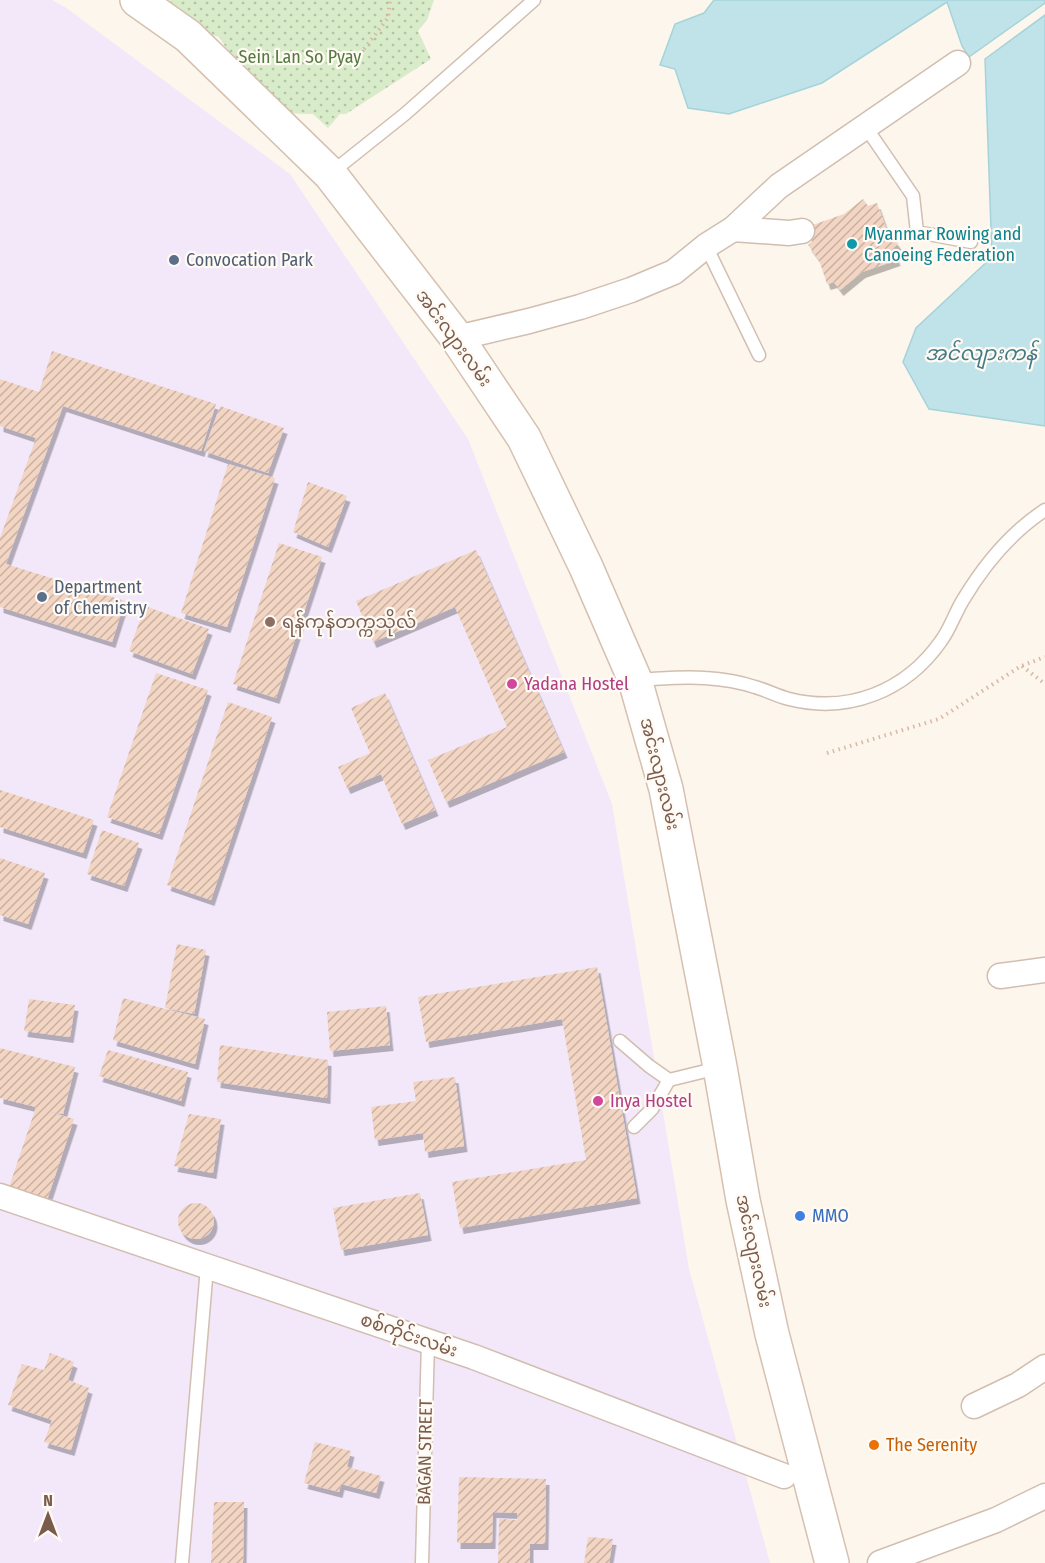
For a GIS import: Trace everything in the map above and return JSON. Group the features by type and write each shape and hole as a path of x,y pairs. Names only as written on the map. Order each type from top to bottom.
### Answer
{"main road":[{"name":"အင်းလျားလမ်း","path":"137,0 188,36 330,174 457,338 524,438 586,567 635,680 666,789 720,1067 742,1200 772,1334 799,1482 832,1563"}],"street":[{"path":"457,338 580,307 675,272 706,246 733,229 779,186 958,63"},
{"path":"733,229 789,233 802,231"},
{"path":"1000,976 1045,970"},
{"name":"စစ်ကိုင်းလမ်း","path":"0,1196 474,1357 799,1482"},
{"path":"974,1406 1018,1385 1045,1367"},
{"path":"880,1563 996,1520 1045,1496"}],"lane":[{"path":"330,174 405,114 534,0"},
{"path":"865,126 913,196 917,232 971,242"},
{"path":"706,246 759,355"},
{"path":"635,680 705,678 752,686 790,699 822,703 857,701 886,690 913,673 942,641 962,601 992,557 1029,521 1045,510"},
{"path":"620,1041 669,1080"},
{"path":"634,1127 652,1109 669,1080 720,1067"},
{"path":"182,1563 207,1267"},
{"name":"BAGAN STREET","path":"422,1563 428,1342"}],"path":[{"path":"364,50 388,18 390,0"},
{"path":"827,753 939,719 1021,666 1045,657"},
{"path":"1021,666 1045,684"}],"shaded area":[{"name":"ရန်ကုန်တက္ကသိုလ်","path":"0,0 52,0 65,7 290,174 468,439 612,804 689,1269 770,1563 0,1563"}],"green space":[{"name":"Sein Lan So Pyay","path":"169,0 434,0 427,20 418,31 431,59 346,114 340,114 328,128 313,114 269,113 219,37 183,27"}],"water":[{"path":"714,0 1045,0 1045,3 969,57 962,46 947,2 822,83 729,114 688,108 675,69 660,65 675,24 704,13"},
{"name":"အင်လျားကန်","path":"1045,15 1045,426 929,409 903,362 916,328 992,257 985,59"}],"building":[{"name":"Myanmar Rowing and Canoeing Federation","path":"863,199 868,206 877,203 886,228 898,244 893,248 897,260 862,272 840,290 834,282 827,284 819,260 808,245 812,242 807,227 844,214"},
{"path":"52,351 216,404 201,451 63,406 6,564 125,601 112,642 0,607 0,538 36,438 0,426 0,379 39,392"},
{"path":"220,406 284,428 268,473 204,451"},
{"path":"228,464 275,478 227,627 181,613"},
{"path":"308,482 347,496 328,547 293,532"},
{"path":"279,543 322,557 276,698 233,684"},
{"name":"Yadana Hostel","path":"476,550 564,752 446,802 428,760 507,727 455,607 373,642 356,601"},
{"path":"145,606 209,629 192,674 129,651"},
{"path":"156,673 208,690 159,834 107,817"},
{"path":"385,693 435,810 402,824 381,774 347,788 338,767 370,753 351,708"},
{"path":"228,702 272,717 211,900 167,885"},
{"path":"0,790 94,820 83,853 0,827"},
{"path":"102,830 139,843 124,886 87,874"},
{"path":"0,858 45,873 28,924 0,915"},
{"path":"177,944 206,950 194,1014 165,1008"},
{"name":"Inya Hostel","path":"597,967 637,1198 460,1228 452,1182 586,1160 562,1019 426,1042 418,997"},
{"path":"123,998 205,1019 195,1064 113,1040"},
{"path":"29,999 75,1005 70,1037 24,1031"},
{"path":"386,1006 390,1045 330,1051 327,1012"},
{"path":"220,1045 328,1060 327,1098 217,1082"},
{"path":"0,1048 75,1067 63,1114 50,1112 74,1119 47,1200 9,1187 36,1107 0,1098"},
{"path":"108,1050 188,1072 181,1101 99,1076"},
{"path":"455,1077 464,1146 425,1152 423,1133 375,1140 371,1107 416,1101 413,1082"},
{"path":"189,1114 221,1119 213,1173 174,1166"},
{"path":"420,1193 428,1235 341,1250 333,1208"},
{"path":"196,1203 209,1208 214,1221 209,1234 196,1239 183,1234 178,1221 183,1208"},
{"path":"50,1353 74,1362 68,1380 89,1388 71,1450 44,1442 52,1420 8,1405 22,1364 44,1370"},
{"path":"315,1442 351,1451 347,1467 381,1476 376,1493 341,1484 339,1492 304,1483"},
{"path":"459,1477 546,1479 545,1544 530,1544 530,1563 498,1563 499,1519 517,1520 517,1513 493,1512 492,1543 457,1543"},
{"path":"214,1502 244,1502 243,1563 211,1563"},
{"path":"588,1537 613,1539 609,1563 584,1563"}],"place":[{"name":"Myanmar Rowing and Canoeing Federation","path":"852,244"},
{"name":"Convocation Park","path":"174,260"},
{"name":"Department of Chemistry","path":"42,597"},
{"name":"ရန်ကုန်တက္ကသိုလ်","path":"270,622"},
{"name":"Yadana Hostel","path":"512,684"},
{"name":"Inya Hostel","path":"598,1101"},
{"name":"MMO","path":"800,1216"},
{"name":"The Serenity","path":"874,1445"}]}
